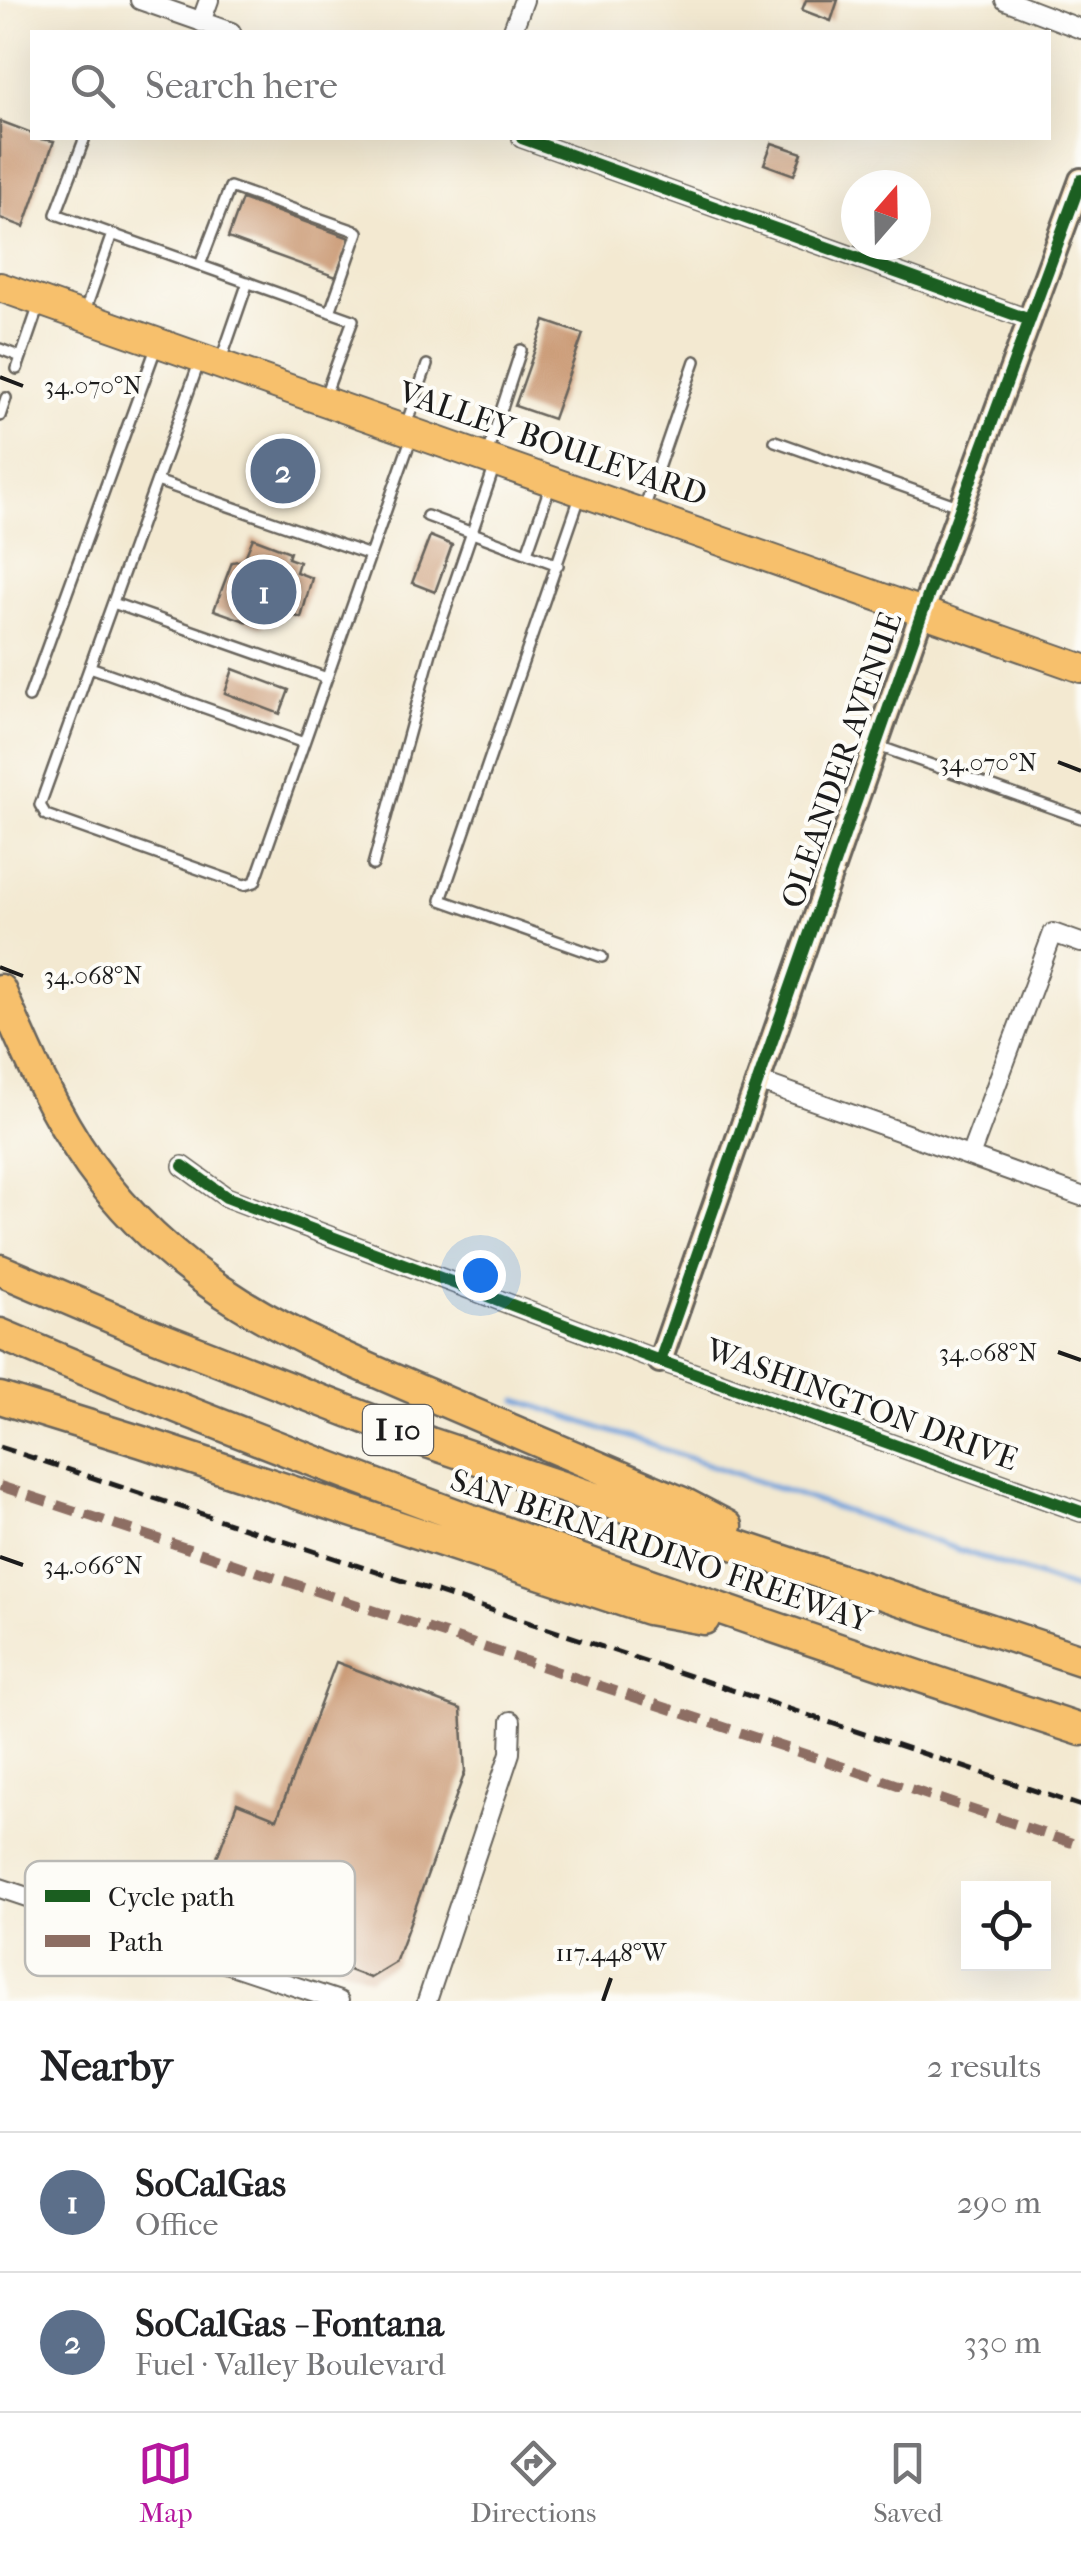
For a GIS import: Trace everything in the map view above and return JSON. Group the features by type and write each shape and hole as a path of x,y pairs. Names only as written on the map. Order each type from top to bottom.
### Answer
{"highway":[{"path":"0,990 35,1072 92,1168 153,1237 228,1298 333,1353 684,1503 804,1568"},
{"name":"SAN BERNARDINO FREEWAY","path":"0,1270 148,1334 430,1443 1081,1660"},
{"name":"SAN BERNARDINO FREEWAY","path":"0,1334 126,1388 416,1500 786,1633 1081,1730"},
{"path":"0,1398 648,1609 786,1633"}],"main road":[{"name":"VALLEY BOULEVARD","path":"0,286 1081,668"}],"street":[{"path":"140,0 226,30"},
{"path":"201,22 209,0"},
{"path":"513,30 524,0"},
{"path":"1005,0 1081,29"},
{"path":"528,140 1030,320"},
{"name":"OLEANDER AVENUE","path":"660,1361 923,610 1081,180"},
{"path":"970,1156 1053,933 1081,943"},
{"path":"758,1081 1081,1196"},
{"name":"WASHINGTON DRIVE","path":"183,1166 226,1198 660,1361 1081,1512"},
{"path":"427,2001 510,1753 511,1721"},
{"path":"0,1888 25,1896"},
{"path":"264,1976 339,2001"}],"lane":[{"path":"84,140 56,214 353,320 324,399"},
{"path":"200,265 230,187 358,232 330,312"},
{"path":"83,316 112,234"},
{"path":"248,282 157,481 40,805 46,815 244,885 254,882 370,555 427,364"},
{"path":"17,369 41,301"},
{"path":"29,697 159,341"},
{"path":"0,349 21,356"},
{"path":"374,864 432,649 472,532 522,350"},
{"path":"643,512 695,361"},
{"path":"0,416 6,398"},
{"path":"775,441 961,507"},
{"path":"527,553 553,480"},
{"path":"157,481 370,555"},
{"path":"582,490 441,900 602,958"},
{"path":"427,516 558,565"},
{"path":"113,603 327,678"},
{"path":"90,667 304,743"},
{"path":"876,745 1081,818"}],"building":[{"path":"806,0 838,0 831,21 802,10"},
{"path":"0,121 30,132 30,140 54,141 24,227 0,218"},
{"path":"772,143 802,153 794,175 764,164"},
{"path":"242,199 350,238 336,277 228,238"},
{"path":"545,321 583,334 553,419 515,406"},
{"path":"265,451 309,467 300,491 256,475"},
{"path":"430,536 452,545 435,592 412,583"},
{"path":"253,538 290,552 288,558 299,562 296,572 312,578 301,618 271,607 262,627 214,610 232,562 244,560"},
{"path":"233,669 289,690 280,714 225,693"},
{"path":"336,1662 461,1709 465,1772 395,1963 370,1978 355,1972 355,1861 216,1861 237,1803 277,1819"}],"waterway":[{"path":"518,1400 1081,1591"}],"railway":[{"path":"0,1447 1081,1806"}],"marked path":[{"path":"0,1486 1081,1846"}],"cycle path":[{"path":"528,140 1030,320"},
{"path":"660,1361 923,610 1081,180"},
{"path":"183,1166 226,1197 660,1361 1081,1512"}],"place":[{"name":"SoCalGas - Fontana","path":"283,471"},
{"name":"SoCalGas","path":"264,592"}]}
